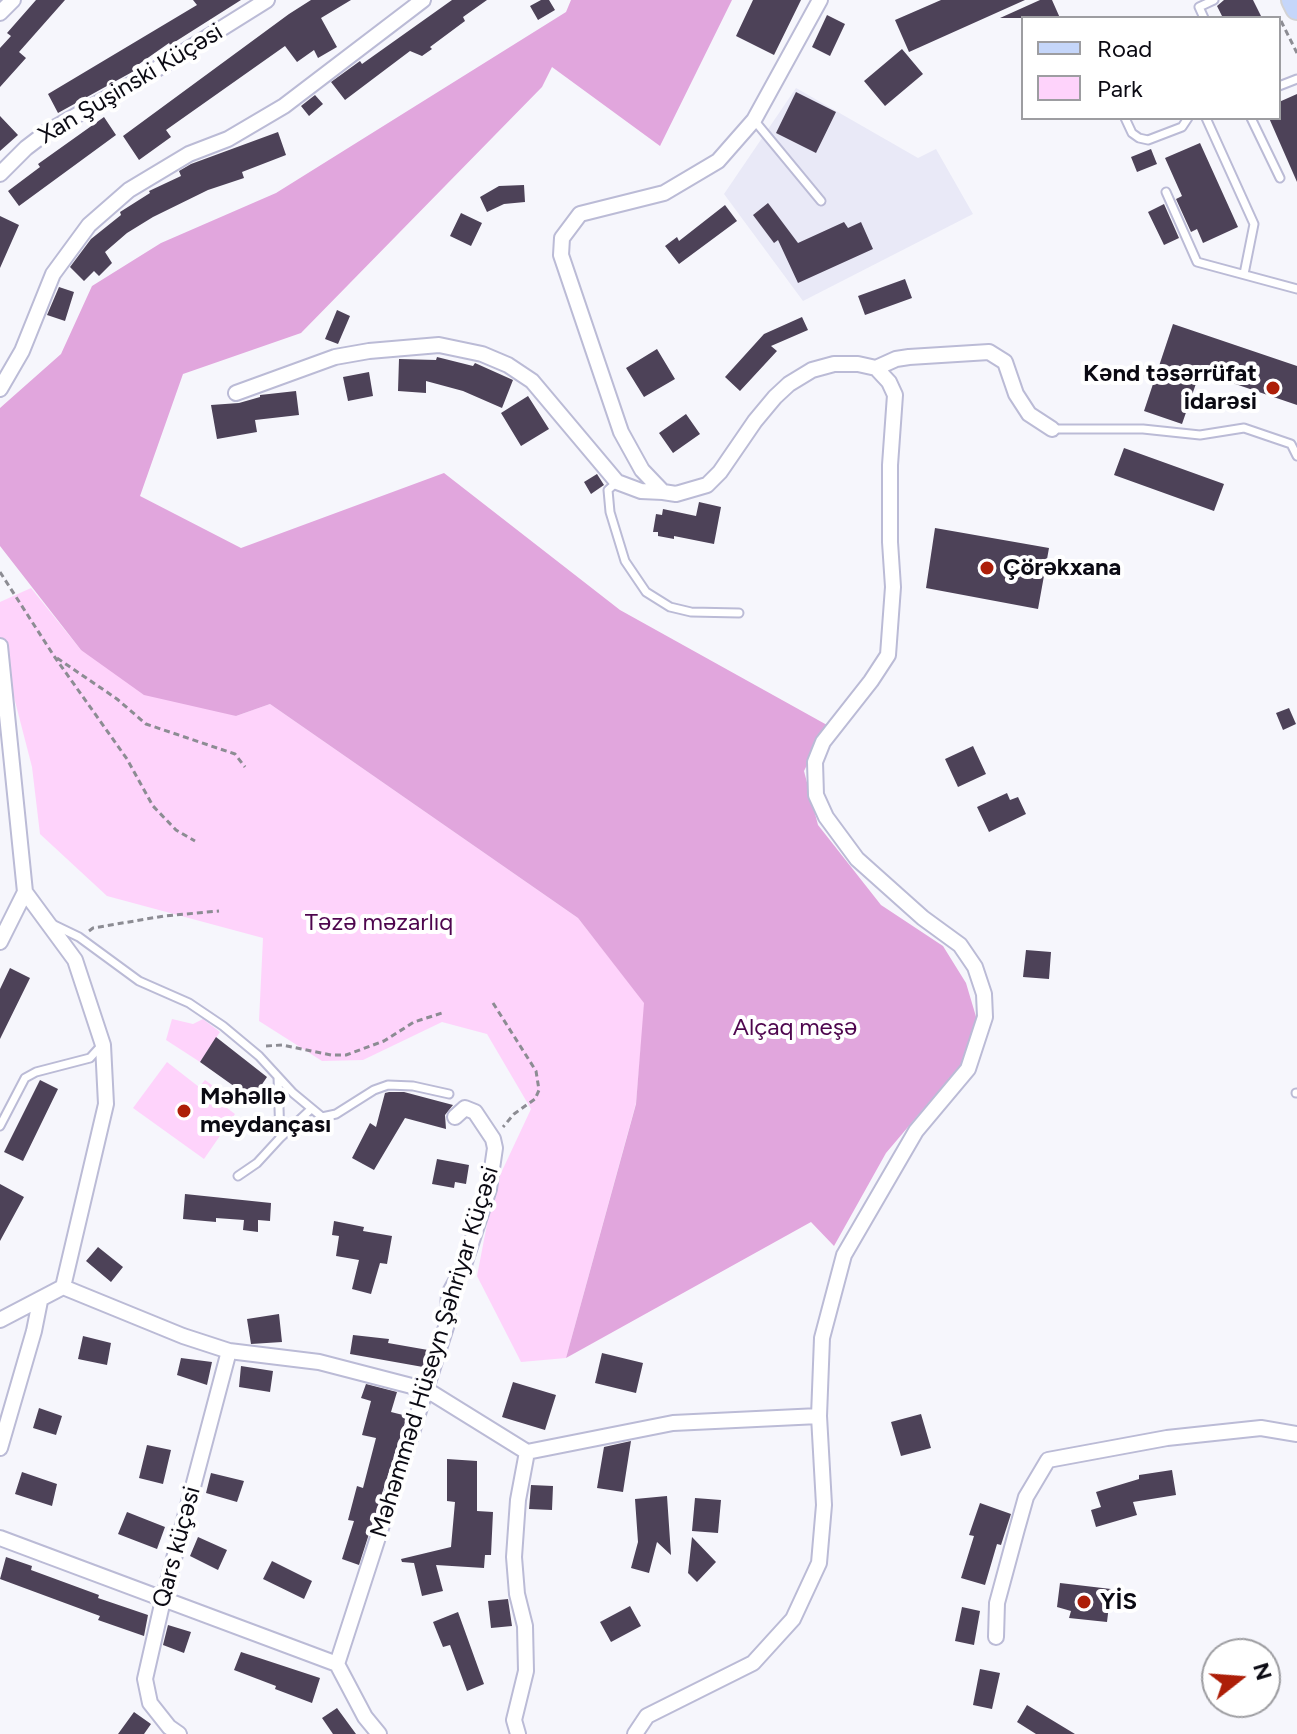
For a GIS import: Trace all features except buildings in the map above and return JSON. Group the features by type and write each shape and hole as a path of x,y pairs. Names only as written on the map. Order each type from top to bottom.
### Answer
{"street":[{"path":"0,13 13,0"},
{"name":"Xan Şuşinski Küçəsi","path":"0,174 47,132 139,80 267,0"},
{"path":"0,389 22,351 53,274 89,225 129,190 189,154 228,139 284,106 423,0"},
{"path":"663,492 642,470 621,432 561,255 562,238 580,214 664,193 718,161 754,120 820,0"},
{"path":"236,393 335,357 358,353 439,345 482,354 508,365 532,381 617,482 641,491 676,494 707,485 775,397 812,370 834,364 876,368 889,382 895,395 890,481 893,587 888,655 823,742 815,762 816,795 826,817 857,859 923,918 960,945 975,967 984,994 985,1017 968,1069 916,1131 844,1255 822,1338 819,1416 824,1505 819,1563 793,1619 753,1663 647,1716 635,1734"},
{"path":"876,368 909,357 989,352 1005,362 1016,394 1029,414 1052,429"},
{"path":"0,646 5,755 25,892 75,960 103,1045 106,1104 63,1287 0,1320"},
{"path":"0,942 25,892"},
{"name":"Məhəmməd Hüseyn Şəhriyar Küçəsi","path":"337,1664 447,1324 449,1294 463,1268 489,1189 495,1148 493,1139 475,1112 465,1108 455,1117"},
{"path":"63,1287 183,1336 229,1351 319,1362 427,1390 527,1452 673,1423 819,1416"},
{"path":"0,1448 40,1301"},
{"name":"Qars küçəsi","path":"179,1734 169,1727 150,1703 145,1679 229,1351"},
{"path":"996,1637 997,1603 1026,1497 1048,1460 1167,1438 1261,1428 1297,1434"},
{"path":"518,1734 514,1720 526,1671 525,1626 517,1594 514,1557 518,1500 527,1452"},
{"path":"0,1538 337,1664 365,1717 379,1734"}],"lane":[{"path":"1203,16 1199,7 1214,0"},
{"path":"754,120 821,201"},
{"path":"1126,120 1132,133 1148,140 1182,127 1187,120"},
{"path":"1207,120 1254,224 1244,274"},
{"path":"1252,120 1280,178"},
{"path":"1166,192 1197,262 1297,289"},
{"path":"1052,429 1143,429 1200,435 1244,428 1291,444 1297,456"},
{"path":"617,482 608,490 610,512 625,561 646,592 670,607 691,612 739,613"},
{"path":"46,921 79,937 139,981 189,1003 223,1026 278,1075 310,1110 322,1117 348,1109 374,1090 388,1085 413,1086 449,1094"},
{"path":"0,1126 25,1078 36,1072 90,1058 103,1045"},
{"path":"278,1075 280,1138"},
{"path":"238,1176 257,1163 310,1110"}],"path":[{"path":"1289,7 1297,53"},
{"path":"0,572 54,656 127,759 153,806 176,830 195,841"},
{"path":"54,656 117,699 146,724 235,754 245,767"},
{"path":"79,937 93,928 219,911"},
{"path":"493,1003 536,1071 539,1090 535,1099 514,1114 493,1139"},
{"path":"250,1049 282,1045 346,1055 384,1041 414,1022 442,1013"}],"shaded area":[{"path":"796,88 918,158 936,149 973,214 803,301 724,194"}],"green space":[{"name":"Alçaq meşə","path":"571,0 732,0 660,146 552,67 542,87 301,333 183,374 140,496 241,548 444,473 620,610 827,725 804,771 818,825 881,905 943,946 966,983 977,1020 964,1061 886,1153 834,1246 811,1222 566,1358 636,1104 644,1003 578,918 270,704 236,716 144,695 81,650 0,546 0,408 61,354 92,286 161,243 276,193 566,12"},
{"name":"Təzə məzarlıq","path":"31,588 81,650 236,716 270,704 578,918 645,1003 636,1103 566,1358 521,1362 477,1276 494,1188 531,1109 487,1034 442,1022 363,1060 322,1061 259,1021 263,938 107,896 40,834 32,767 0,643 0,602"},
{"path":"172,1019 193,1024 203,1019 220,1032 200,1062 166,1040"},
{"name":"Məhəllə meydançası","path":"167,1062 199,1087 205,1080 216,1088 211,1096 235,1114 204,1159 133,1108"}],"place":[{"name":"Kənd təsərrüfat idarəsi","path":"1273,388"},
{"name":"Çörəkxana","path":"987,568"},
{"name":"Məhəllə meydançası","path":"184,1111"},
{"name":"YİS","path":"1084,1602"}]}
